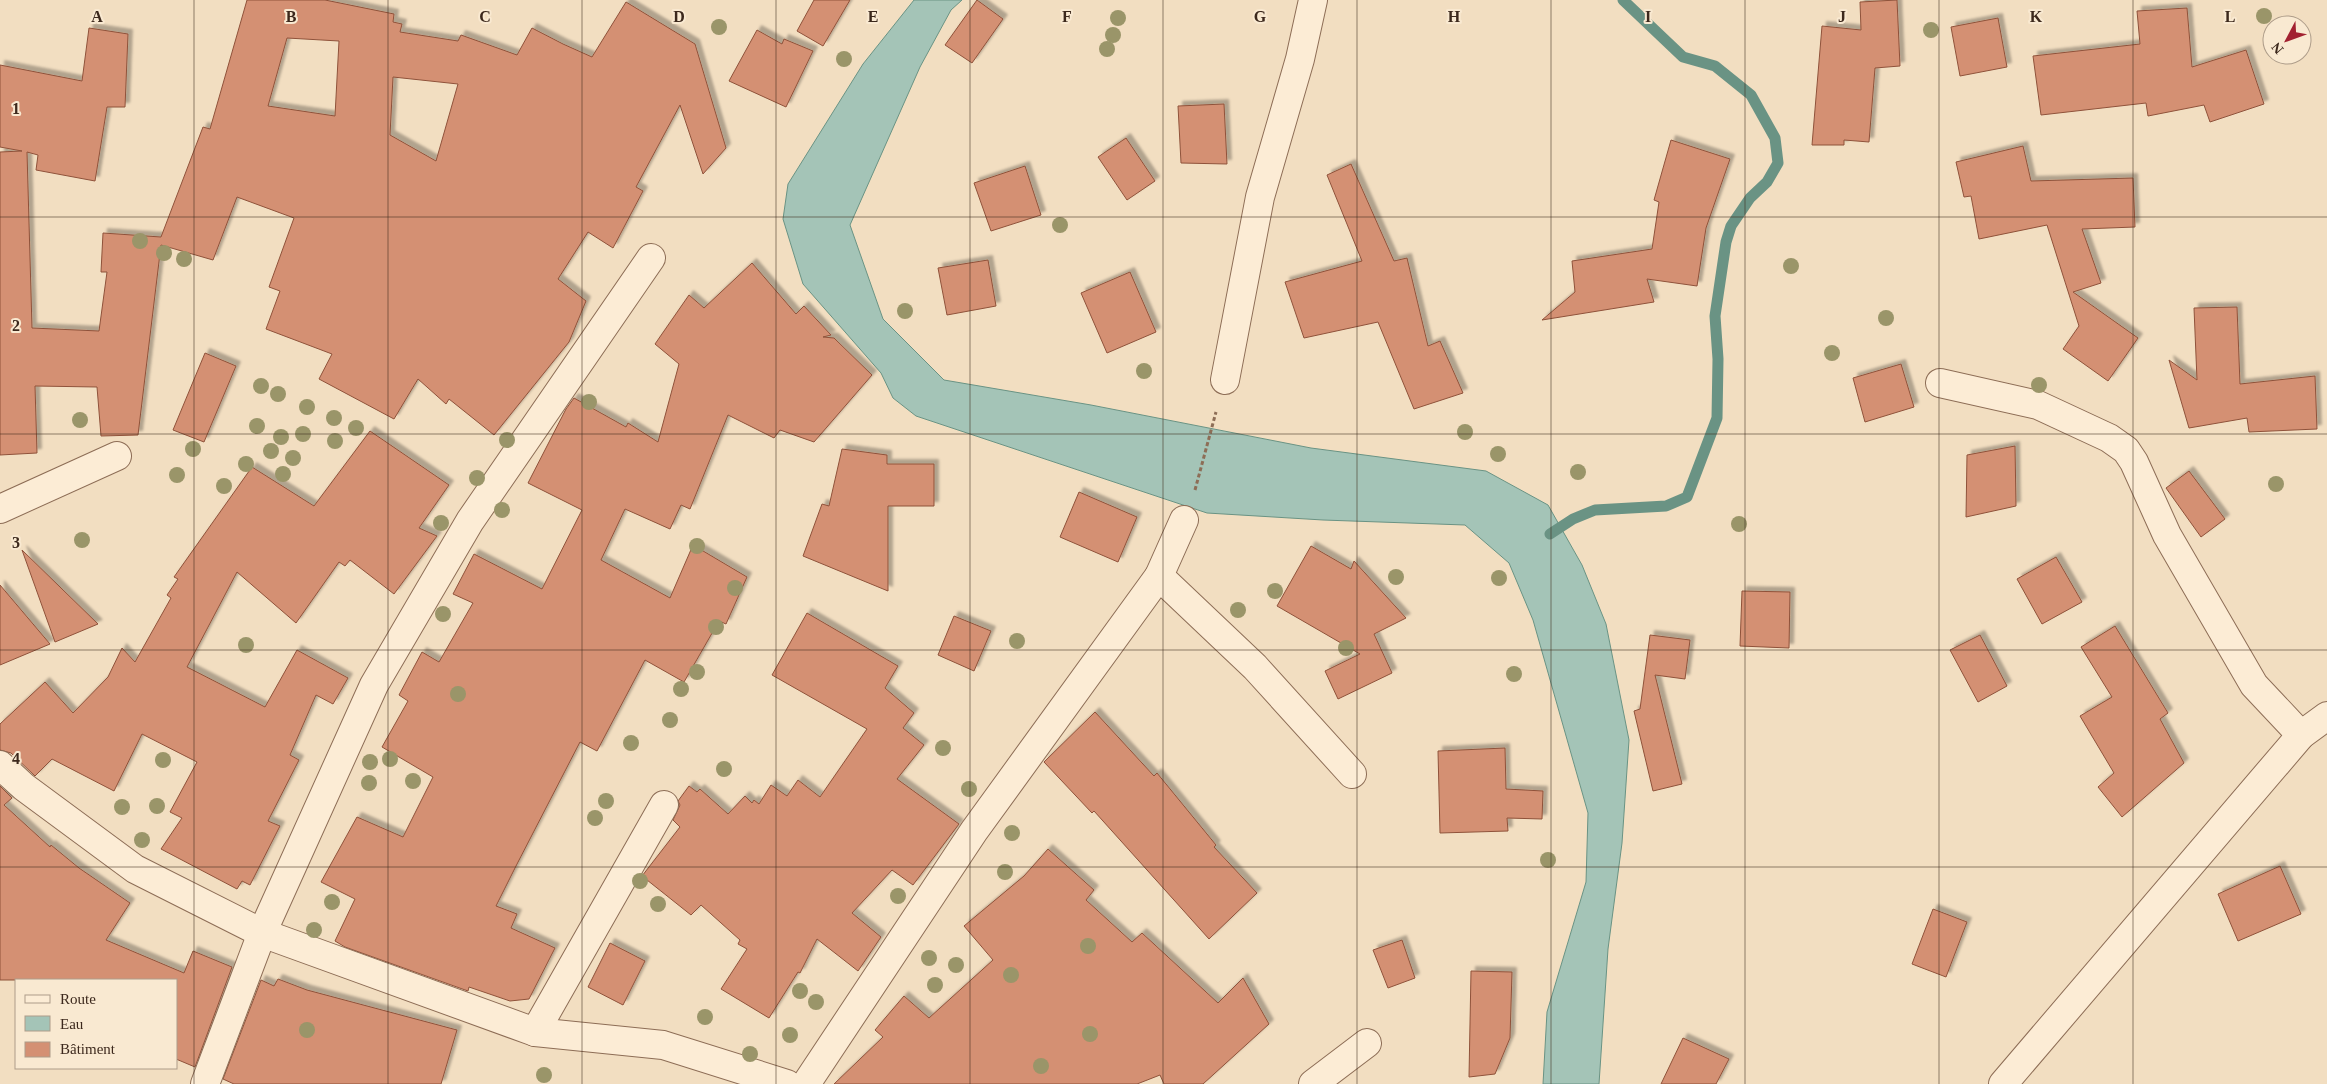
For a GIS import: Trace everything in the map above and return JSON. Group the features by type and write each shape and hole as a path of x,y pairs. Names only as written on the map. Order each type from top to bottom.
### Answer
{"street":[{"path":"1225,380 1260,197 1300,59 1313,0"},
{"path":"205,1084 262,933 379,677 470,521 652,258"},
{"path":"1940,382 2038,405 2109,438 2126,450 2134,462 2166,535 2254,686 2301,734"},
{"path":"0,509 117,456"},
{"path":"806,1084 974,831 1159,576 1184,520"},
{"path":"1159,576 1255,667 1352,774"},
{"path":"2003,1084 2301,734 2327,716"},
{"path":"0,765 24,787 135,869 262,933 535,1032 663,1045 787,1084"},
{"path":"535,1032 664,805"},
{"path":"1314,1084 1367,1043"}],"path":[{"path":"1193,495 1213,420"}],"water":[{"path":"914,0 962,0 951,10 920,67 850,225 883,319 944,380 1091,405 1311,448 1486,471 1548,505 1582,565 1606,624 1629,740 1622,843 1608,949 1599,1084 1543,1084 1547,1012 1586,882 1588,813 1533,620 1509,563 1465,525 1323,520 1207,513 916,416 893,398 881,373 803,284 783,219 788,184 863,64"}],"building":[{"path":"247,0 325,0 394,14 393,22 402,24 400,32 458,41 461,35 517,55 532,28 592,57 626,2 695,44 726,148 703,174 680,105 636,187 643,191 613,248 588,232 558,279 586,301 569,342 494,435 449,399 446,404 418,379 394,419 319,379 332,354 266,329 280,291 269,287 294,218 237,197 213,260 161,245 138,435 101,436 97,387 35,386 37,453 0,455 0,152 22,151 0,147 0,65 82,81 89,28 128,34 125,107 107,107 95,181 36,170 38,155 27,152 32,328 99,331 107,272 101,272 103,233 161,237 203,127 210,129","holes":["287,38 339,41 335,116 268,106","393,77 458,84 436,161 390,135"]},
{"path":"814,0 850,0 823,46 797,31"},
{"path":"977,0 1003,19 972,63 945,45"},
{"path":"1897,0 1900,66 1875,68 1869,142 1844,140 1844,145 1812,145 1822,26 1861,30 1860,2"},
{"path":"2187,8 2192,67 2246,50 2264,104 2210,122 2204,105 2148,116 2146,103 2041,115 2033,56 2140,44 2137,11"},
{"path":"1998,18 2007,67 1960,76 1951,27"},
{"path":"757,30 782,44 784,39 813,51 786,107 729,81"},
{"path":"1224,104 1227,164 1181,163 1178,106"},
{"path":"1126,138 1155,181 1127,200 1098,157"},
{"path":"1671,140 1730,159 1706,228 1697,286 1647,279 1654,302 1542,320 1575,292 1572,261 1652,249 1659,202 1654,200"},
{"path":"2023,146 2031,181 2133,178 2135,227 2082,229 2101,283 2073,292 2138,338 2108,381 2063,349 2079,326 2047,225 1979,239 1971,196 1964,197 1956,162"},
{"path":"1351,164 1394,261 1407,258 1428,346 1440,341 1463,393 1414,409 1378,322 1304,338 1285,282 1362,261 1327,175"},
{"path":"1025,166 1041,215 991,231 974,183"},
{"path":"988,260 996,306 947,315 938,268"},
{"path":"752,263 796,314 804,306 831,335 823,337 834,338 872,375 814,442 780,430 774,438 728,415 690,509 681,505 670,529 625,509 601,560 670,598 693,545 747,577 726,624 719,621 684,682 645,660 597,751 580,742 496,906 517,914 511,928 555,948 529,999 510,1001 469,987 468,991 345,947 335,941 355,899 321,882 357,817 403,837 433,777 382,747 408,701 399,695 422,652 439,662 473,603 453,594 474,554 542,589 582,510 528,483 566,409 574,398 626,427 628,423 658,442 679,364 655,344 689,295 704,308"},
{"path":"1130,272 1156,332 1107,353 1081,293"},
{"path":"2237,307 2240,384 2315,376 2317,429 2249,432 2247,418 2189,428 2169,360 2197,380 2194,308"},
{"path":"205,353 236,366 204,442 173,430"},
{"path":"1901,364 1914,407 1865,422 1853,378"},
{"path":"370,431 449,485 419,528 437,536 394,594 350,560 345,566 339,562 296,623 237,572 187,667 265,707 297,650 348,678 333,704 316,695 290,755 299,760 268,821 280,826 250,885 242,881 237,889 161,849 182,818 170,812 197,762 142,734 114,791 52,759 35,776 11,753 0,750 0,724 45,682 73,713 108,677 122,648 135,662 171,598 167,595 178,579 174,577 252,467 314,506"},
{"path":"2015,446 2016,506 1966,517 1967,455"},
{"path":"842,449 887,455 887,464 934,464 934,506 888,506 888,591 803,556 822,504 829,506"},
{"path":"2189,471 2225,519 2201,537 2166,488"},
{"path":"1079,492 1137,517 1118,562 1060,537"},
{"path":"1311,546 1351,569 1354,561 1406,618 1374,634 1392,673 1338,699 1325,671 1360,654 1277,606"},
{"path":"22,550 98,624 55,642"},
{"path":"2056,557 2082,602 2042,624 2017,579"},
{"path":"0,585 50,644 0,665"},
{"path":"1742,591 1790,592 1789,648 1740,646"},
{"path":"807,613 898,666 885,688 914,713 903,728 924,745 897,779 959,824 913,885 892,870 852,913 881,937 858,971 817,939 800,973 798,972 769,1018 721,989 747,949 738,944 740,940 701,905 691,915 642,876 680,827 673,820 680,805 678,801 689,786 697,792 700,789 728,814 745,796 752,803 754,800 759,804 771,785 787,796 798,780 820,797 867,729 772,675"},
{"path":"954,616 991,631 974,671 938,655"},
{"path":"2115,626 2168,713 2160,719 2184,763 2122,817 2098,787 2114,773 2080,716 2112,697 2081,647"},
{"path":"1650,635 1690,640 1685,679 1655,675 1682,784 1653,791 1634,711 1640,709"},
{"path":"1980,635 2007,686 1978,702 1950,650"},
{"path":"1095,712 1154,776 1157,773 1216,845 1214,847 1257,893 1209,939 1094,811 1092,813 1044,762"},
{"path":"1505,748 1506,789 1543,791 1542,819 1507,818 1508,831 1440,833 1438,751"},
{"path":"0,786 12,798 4,805 50,847 51,845 79,868 130,903 106,940 184,973 193,951 232,967 195,1067 178,1060 178,979 0,980"},
{"path":"1048,849 1094,890 1086,900 1132,942 1142,933 1218,1003 1243,978 1269,1024 1203,1084 1164,1084 1160,1075 1137,1084 834,1084 883,1037 875,1030 904,996 929,1018 993,960 964,926 1024,876"},
{"path":"2280,866 2301,914 2238,941 2218,894"},
{"path":"1933,909 1967,922 1946,977 1912,964"},
{"path":"1402,940 1415,978 1388,988 1373,950"},
{"path":"610,943 645,961 623,1005 588,987"},
{"path":"1471,971 1512,972 1510,1038 1495,1074 1469,1077"},
{"path":"278,979 307,990 457,1030 441,1084 234,1084 223,1079 261,980 274,986"},
{"path":"1683,1038 1729,1059 1716,1084 1661,1084"}],"waterway":[{"path":"1550,534 1573,519 1595,510 1666,506 1687,497 1717,418 1718,359 1715,316 1726,242 1731,226 1750,198 1767,182 1778,163 1775,138 1751,95 1715,66 1683,57 1623,0"}]}
